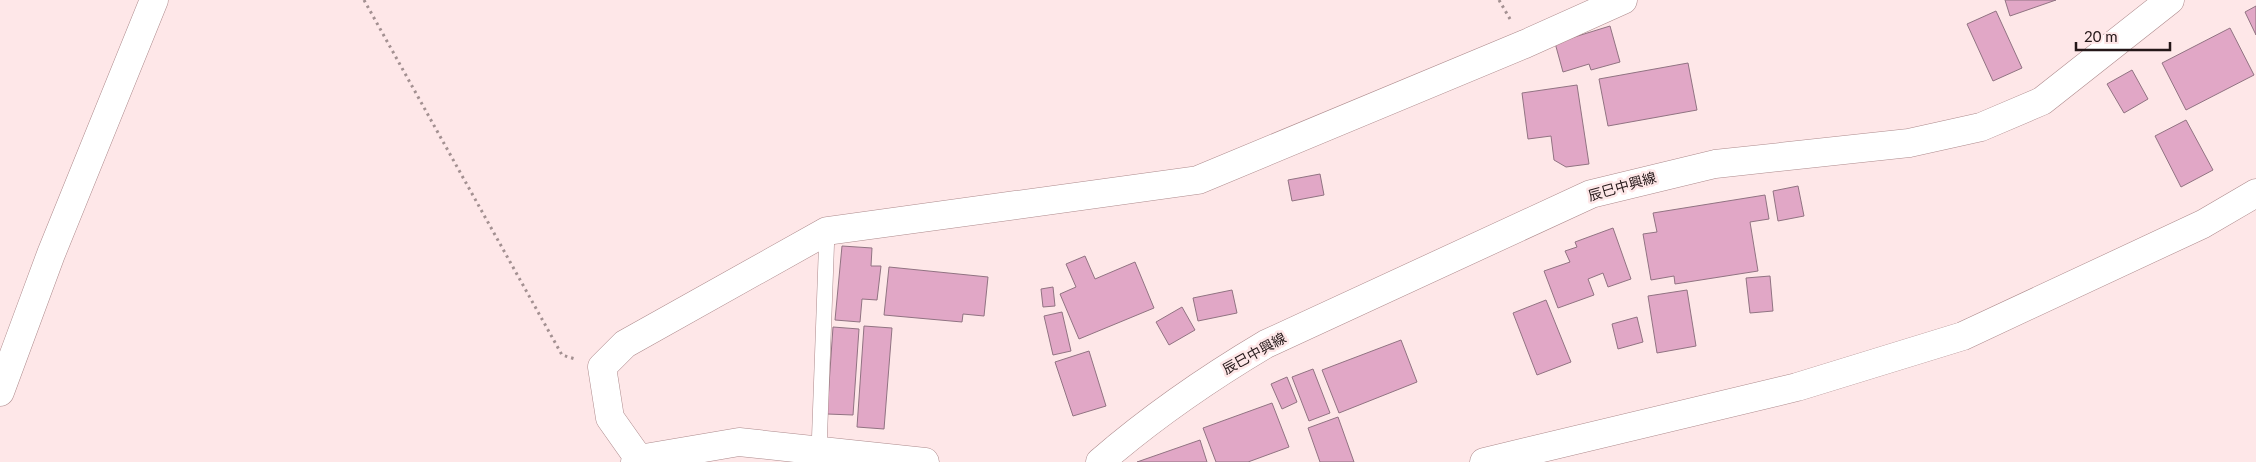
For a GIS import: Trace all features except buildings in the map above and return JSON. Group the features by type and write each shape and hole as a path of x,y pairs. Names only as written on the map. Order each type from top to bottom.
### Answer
{"street":[{"path":"0,392 51,254 154,0"},
{"path":"925,462 739,442 637,460 610,418 602,367 625,344 827,231 1198,180 1525,44 1622,0"},
{"name":"辰巳中興線","path":"1100,462 1142,426 1222,369 1266,344 1591,194 1715,164 1909,143 1981,127 2042,101 2170,0"},
{"path":"1484,462 1797,387 1963,336 2203,224 2256,193"}],"lane":[{"path":"819,451 827,231"}],"path":[{"path":"364,0 562,355 602,367"}]}
